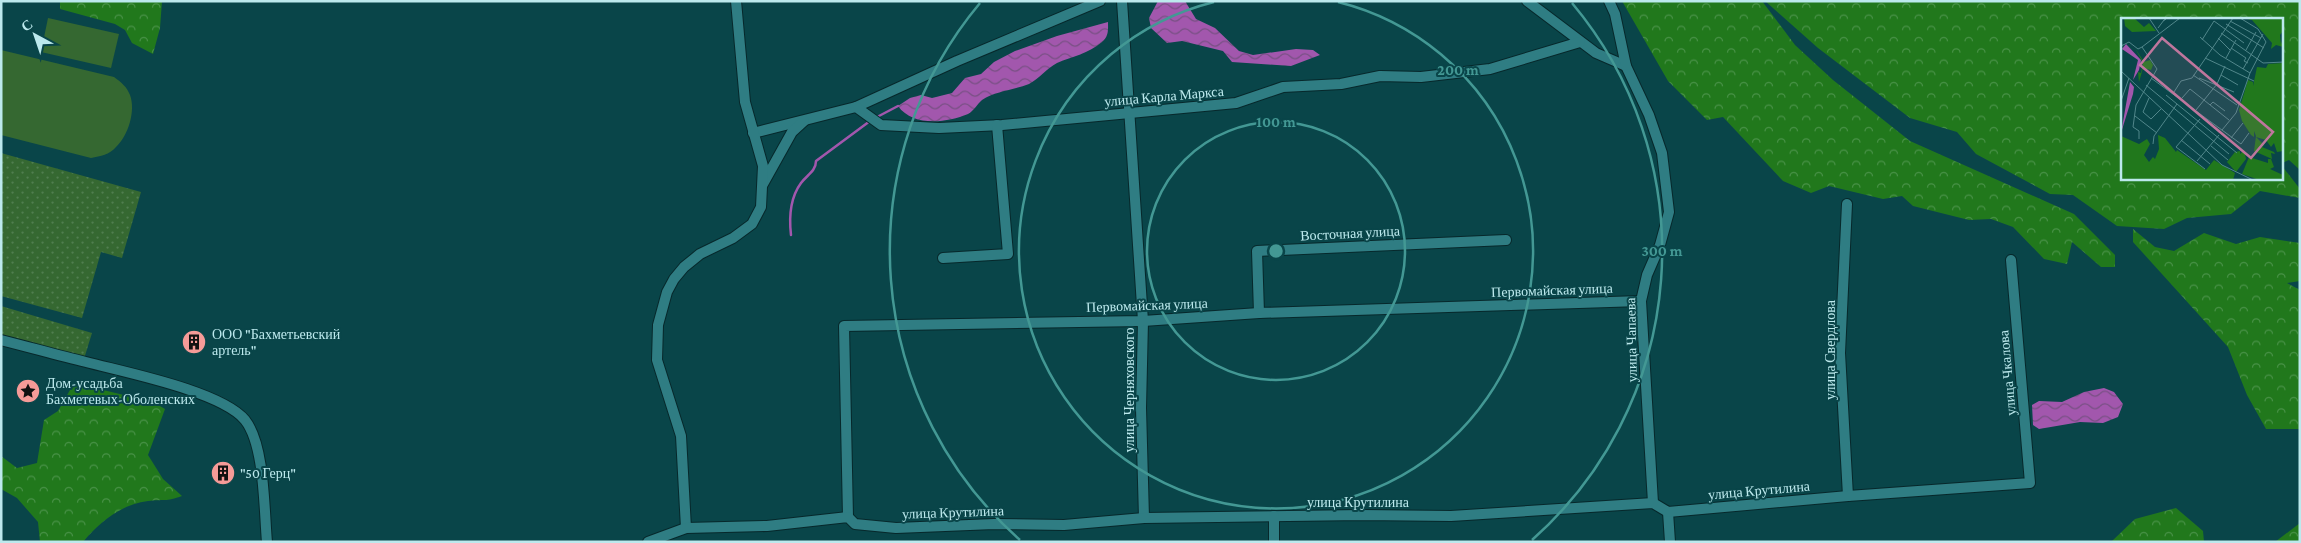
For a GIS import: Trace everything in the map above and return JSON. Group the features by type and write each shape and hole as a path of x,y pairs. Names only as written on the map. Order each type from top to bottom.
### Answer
{"street":[{"path":"686,528 681,436 657,360 659,316 667,292 674,279 684,267 700,254 733,238 752,224 761,207 763,166 745,102 740,70 736,1"},
{"path":"753,133 856,107 957,61 1100,1"},
{"name":"улица Черняховского","path":"1122,1 1143,321 1141,408 1144,518"},
{"path":"1527,1 1596,53 1626,66"},
{"path":"1609,1 1615,14 1626,66"},
{"name":"улица Карла Маркса","path":"856,107 881,125 940,128 997,125 1236,103 1283,87 1341,84 1380,76 1421,77 1490,69 1580,42"},
{"name":"улица Чапаева","path":"1626,66 1649,115 1662,153 1669,212 1660,245 1647,275 1642,301 1653,503"},
{"path":"762,187 792,132 806,119"},
{"path":"943,258 1008,254 997,125"},
{"name":"улица Свердлова","path":"1847,204 1840,352 1848,496"},
{"name":"Восточная улица","path":"1259,313 1257,251 1506,240"},
{"name":"улица Чкалова","path":"2011,260 2030,483"},
{"name":"Первомайская улица","path":"848,517 844,326 1143,321 1259,313 1642,301"},
{"path":"1,340 136,375 216,399 245,420 258,449 267,542"},
{"name":"улица Крутилина","path":"1668,512 1848,496 2030,483"},
{"path":"1653,503 1668,512 1670,542"},
{"name":"улица Крутилина","path":"648,542 686,528 767,526 848,517 855,524 896,528 994,524 1064,525 1144,518 1452,516 1653,503"},
{"path":"1274,516 1274,542"}],"green space":[{"path":"60,1 162,1 160,28 153,54 132,43 125,30 115,24 60,9"},
{"path":"1622,1 1762,1 1795,45 1833,80 1910,141 2074,214 2115,255 2115,267 2101,267 2072,242 2067,264 2044,259 2013,227 1991,219 1969,220 1913,206 1902,196 1883,199 1829,186 1811,193 1783,181 1723,117 1707,120 1668,81"},
{"path":"1765,1 2300,1 2300,170 2289,160 2284,162 2284,18 2121,18 2121,180 2284,180 2284,169 2300,189 2300,198 2260,191 2231,214 2187,218 2164,229 2117,226 2073,195 2050,194 1976,154 1957,132 1910,118 1818,48"},
{"path":"48,18 119,34 111,68 41,52"},
{"path":"1,50 117,79 129,92 132,101 130,123 120,142 108,153 91,158 1,135"},
{"path":"1,153 141,192 122,258 101,252 82,318 1,296"},
{"path":"2133,229 2155,247 2174,251 2204,233 2236,244 2260,237 2300,243 2300,281 2287,283 2300,290 2300,429 2266,429 2247,395 2228,347 2133,242"},
{"path":"1,306 92,333 83,362 1,340"},
{"path":"74,383 153,402 165,409 148,455 163,479 182,496 168,500 138,503 120,510 103,521 83,542 40,542 38,522 17,498 1,489 1,456 17,468 37,463 44,420 58,411"},
{"path":"2176,508 2203,531 2204,542 2111,542 2135,519"},
{"path":"2300,523 2300,542 2275,542"}],"water":[{"path":"1158,1 1185,1 1196,19 1215,28 1239,51 1253,55 1296,49 1313,50 1320,55 1291,66 1232,62 1223,51 1182,41 1167,43 1151,28 1149,18"},
{"path":"1108,22 1108,33 1097,46 1057,63 1029,84 987,97 968,114 950,120 921,120 904,113 898,106 910,98 921,95 932,98 952,93 965,78 981,74 994,62 1015,51 1057,36"},
{"path":"2104,388 2114,392 2123,404 2118,417 2103,423 2080,422 2039,429 2033,425 2032,405 2039,401 2062,402 2084,392"}],"waterway":[{"path":"877,117 898,106"},
{"path":"791,235 790,215 792,202 797,189 813,170 816,161 870,121"}],"place":[{"name":"ООО \"Бахметьевский артель\"","path":"194,342"},
{"name":"Дом-усадьба Бахметевых-Оболенских","path":"28,391"},
{"name":"\"50 Герц\"","path":"223,473"}]}
